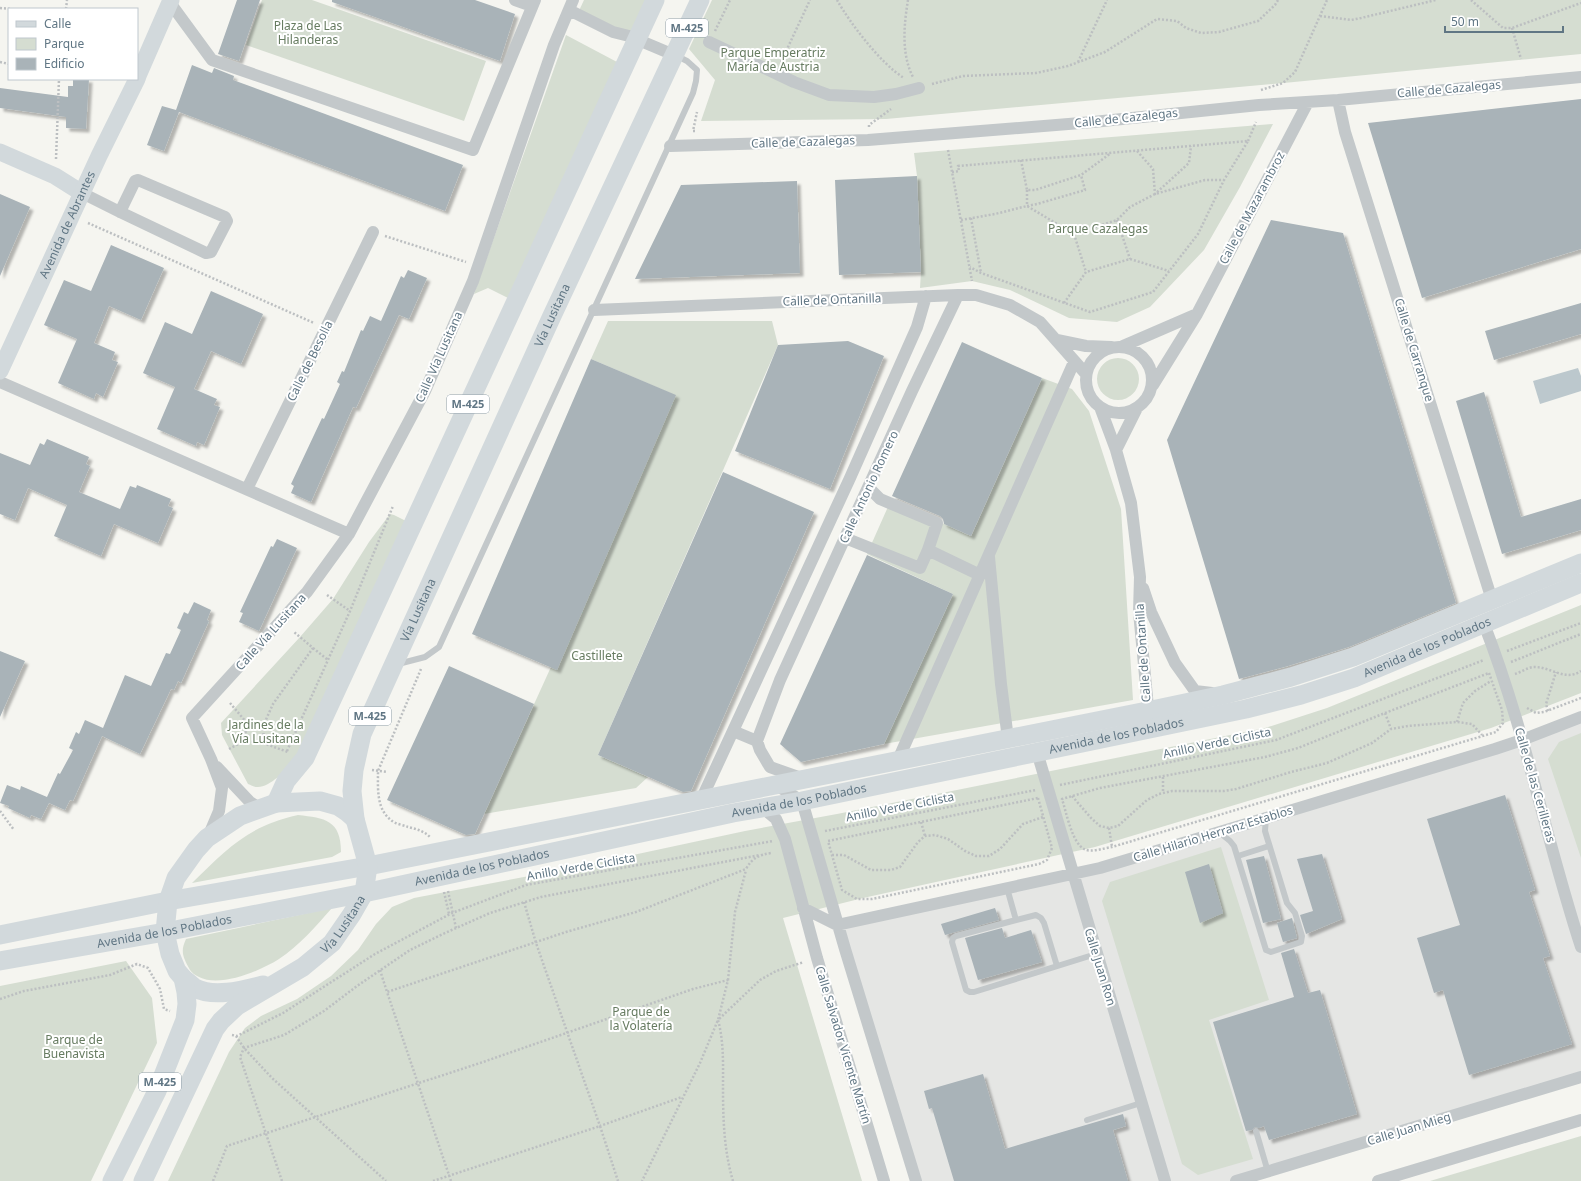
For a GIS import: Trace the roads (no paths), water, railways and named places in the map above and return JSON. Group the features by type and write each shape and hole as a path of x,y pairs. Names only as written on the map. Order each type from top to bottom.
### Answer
{"main road":[{"name":"M-425","path":"269,806 286,781 305,758 654,0"},
{"name":"Vía Lusitana","path":"143,1181 185,1089 215,1029 221,1021 237,1006 302,967 332,943 352,914 364,892 368,866 355,819 352,791 354,770 362,734 548,325 700,0"},
{"name":"Avenida de los Poblados","path":"0,961 165,932 364,892 1037,752 1149,720 1223,695 1291,677 1353,657 1581,563"},
{"name":"Avenida de los Poblados","path":"0,935 168,901 368,866 1008,739 1149,720 1246,709 1301,695 1354,678 1581,583"},
{"path":"165,932 168,901 176,878 196,850 207,838 240,816 269,806 320,801 338,806 355,819"},
{"name":"M-425","path":"165,932 170,954 177,971 195,988 204,991 217,992 248,989 280,980"},
{"name":"M-425","path":"112,1181 157,1091 185,1020 187,1004 183,978"}],"street":[{"path":"170,1 212,60 473,150 533,3 515,0"},
{"name":"Avenida de Abrantes","path":"138,77 170,1"},
{"name":"Calle Vía Lusitana","path":"207,838 219,811 222,788 211,759 192,718 307,592 349,534 425,391 473,281 552,51 571,5 613,32 636,39 674,55"},
{"path":"710,42 775,74 829,95 874,97 896,94 919,88"},
{"name":"Calle de Cazalegas","path":"670,146 868,140 1093,122 1259,105 1338,100 1581,77"},
{"name":"Avenida de Abrantes","path":"0,371 82,193 137,80"},
{"name":"Calle de Carranque","path":"1338,100 1345,132 1492,600"},
{"name":"Calle de Mazarambroz","path":"1152,385 1197,314 1308,102"},
{"path":"0,152 55,176 82,193 120,212 206,253 211,252 227,221 225,217 138,180 135,180 120,212"},
{"name":"Calle de Besolla","path":"247,489 373,232"},
{"name":"Calle Antonio Romero","path":"757,741 780,680 912,391 958,295"},
{"name":"Calle de Ontanilla","path":"594,310 976,295 1010,305 1040,322 1086,374"},
{"name":"Calle Antonio Romero","path":"701,800 894,381 917,327 926,296"},
{"path":"1057,340 1086,346 1118,347 1134,349 1143,355 1153,374 1150,394 1137,408 1128,412 1118,413 1108,411 1093,401 1086,384 1086,374 1089,365 1095,357 1103,351 1118,347 1197,314"},
{"path":"898,760 1074,362"},
{"path":"0,382 349,534"},
{"name":"Calle de Ontanilla","path":"1100,407 1116,450 1131,503 1140,577 1139,612 1149,720"},
{"path":"1116,450 1137,408"},
{"path":"845,538 920,568 937,523 880,499 869,488"},
{"path":"928,550 980,575"},
{"path":"989,555 1001,684 1008,739"},
{"name":"Calle de Ontanilla","path":"1140,577 1151,612 1175,663 1195,691 1223,695"},
{"name":"Calle de las Cerilleras","path":"1484,624 1496,656 1522,740 1581,947"},
{"name":"Calle Hilario Herranz Establos","path":"837,924 1100,868 1522,740 1581,717"},
{"path":"733,732 757,741 760,750 770,767 804,780"},
{"name":"Calle Juan Ron","path":"1037,752 1096,954 1165,1181"},
{"name":"Calle Vía Lusitana","path":"211,759 245,797 269,806"},
{"path":"776,785 802,801 837,924 916,1181"},
{"name":"Calle Salvador Vicente Martín","path":"763,808 776,819 785,839 803,908 884,1181"},
{"path":"803,908 837,924"},
{"name":"Calle Juan Mieg","path":"1236,1181 1581,1077"},
{"path":"1378,1181 1581,1120"}],"lane":[{"path":"393,665 425,657 439,647 670,146 693,94 697,70 687,61 674,55"},
{"path":"1219,832 1230,841 1238,856 1266,950 1271,952 1301,942 1302,936 1295,913 1287,903 1269,846 1265,831 1266,818"},
{"path":"1238,856 1269,846"},
{"path":"1007,888 1016,920"},
{"path":"1057,966 1044,923 1041,918 1036,915 956,936 953,938 952,942 966,990 970,992 974,992 1096,954"},
{"path":"1087,1120 1141,1103"},
{"path":"1256,1131 1268,1172"}],"park label":[{"name":"Plaza de Las Hilanderas","path":"308,33"},
{"name":"Parque Emperatriz María de Austria","path":"773,60"},
{"name":"Parque Cazalegas","path":"1098,229"},
{"name":"Castillete","path":"597,656"},
{"name":"Jardines de la Vía Lusitana","path":"266,732"},
{"name":"Parque de la Volatería","path":"641,1019"},
{"name":"Parque de Buenavista","path":"74,1047"}]}
